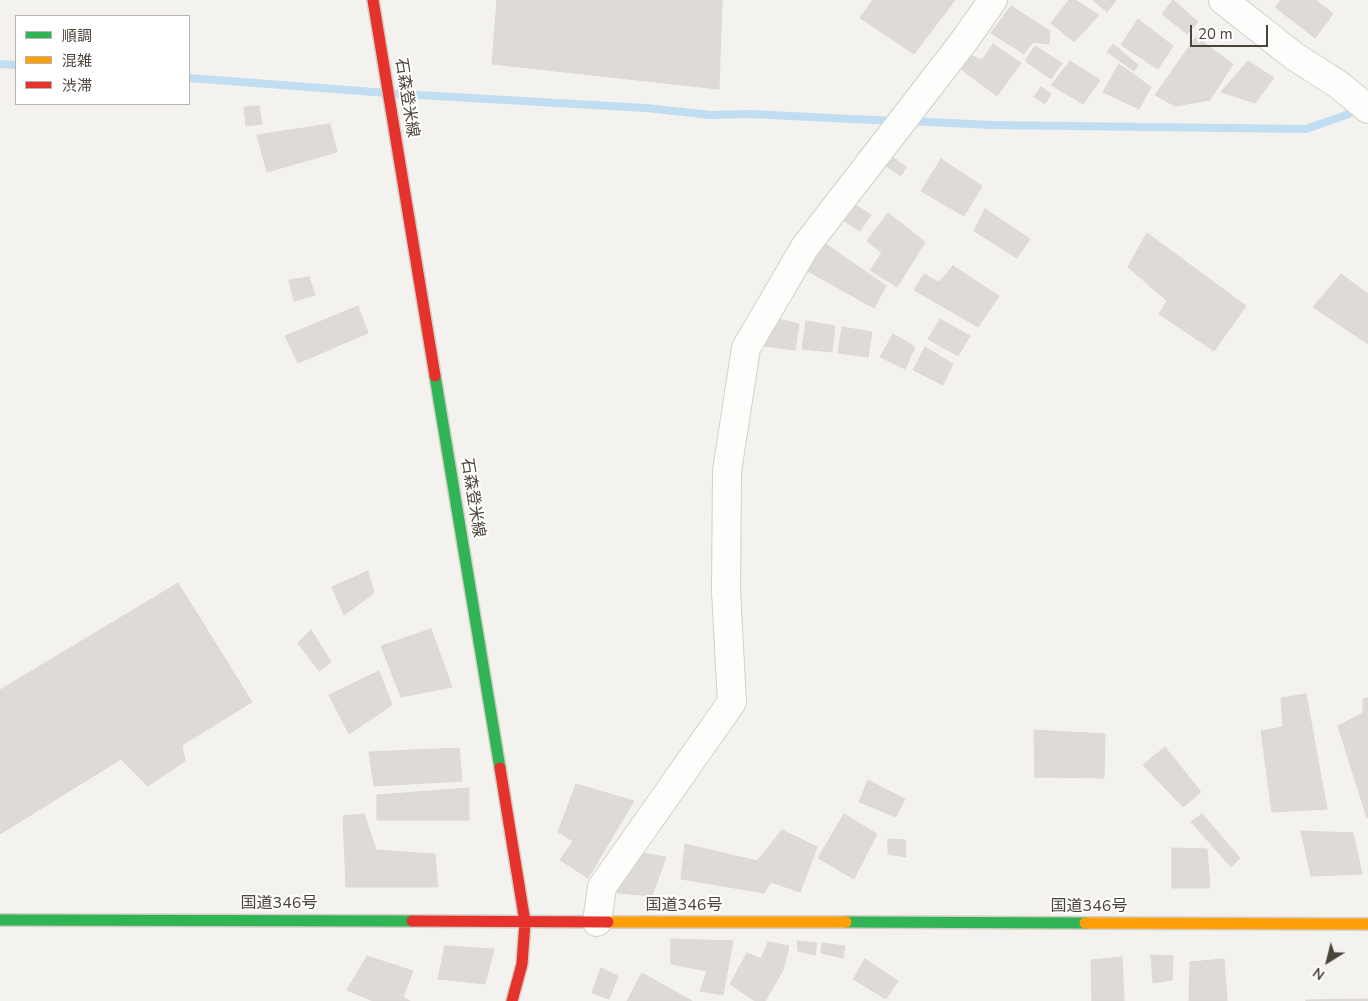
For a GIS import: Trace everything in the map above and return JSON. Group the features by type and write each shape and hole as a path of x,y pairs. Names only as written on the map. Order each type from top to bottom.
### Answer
{"main road":[{"name":"石森登米線","path":"373,0 525,922 522,964 512,1001"},
{"name":"国道346号","path":"0,920 1368,924"}],"street":[{"path":"597,922 602,887 732,702 726,591 727,471 746,348 805,247 964,41 993,0"},
{"path":"1223,0 1294,56 1339,85 1368,109"}],"building":[{"path":"497,0 722,0 719,89 492,64"},
{"path":"873,0 955,0 914,54 860,18"},
{"path":"1069,0 1075,0 1099,15 1074,42 1051,23"},
{"path":"1093,0 1116,0 1107,12"},
{"path":"1173,0 1198,22 1187,34 1162,14"},
{"path":"1281,0 1316,0 1333,14 1315,38 1275,7"},
{"path":"1011,6 1050,31 1049,44 1033,42 1024,54 991,33"},
{"path":"1138,19 1173,46 1158,69 1121,45"},
{"path":"1196,37 1233,64 1210,100 1175,106 1155,95"},
{"path":"993,44 1021,63 997,96 962,70 970,55 982,60"},
{"path":"1113,44 1138,65 1134,71 1107,52"},
{"path":"1035,46 1062,63 1051,79 1025,61"},
{"path":"1070,61 1100,80 1083,104 1051,85"},
{"path":"1248,61 1274,78 1255,103 1221,92"},
{"path":"1119,64 1151,87 1139,109 1103,92"},
{"path":"1041,87 1051,94 1045,104 1034,97"},
{"path":"259,106 262,124 246,126 244,107"},
{"path":"330,124 337,152 267,172 257,135"},
{"path":"887,153 906,167 901,176 883,164"},
{"path":"941,159 982,186 964,216 921,191"},
{"path":"848,200 871,215 860,231 838,217"},
{"path":"985,209 1030,239 1017,258 974,231"},
{"path":"888,213 925,242 897,287 870,270 882,253 867,241"},
{"path":"1147,233 1246,306 1214,351 1159,314 1167,301 1128,267"},
{"path":"823,242 886,286 874,308 806,270"},
{"path":"953,266 999,296 978,327 914,290 924,274 939,282"},
{"path":"1341,274 1368,294 1368,344 1313,307"},
{"path":"309,277 315,295 294,301 289,280"},
{"path":"358,306 368,333 298,363 285,336"},
{"path":"770,317 799,324 795,350 764,346"},
{"path":"940,319 970,336 958,356 928,339"},
{"path":"806,321 835,326 832,352 802,349"},
{"path":"842,327 872,332 868,357 838,353"},
{"path":"893,334 915,347 905,369 880,357"},
{"path":"925,347 953,364 943,385 913,370"},
{"path":"368,571 374,593 344,615 332,587"},
{"path":"178,583 252,702 182,745 185,761 148,786 121,759 0,834 0,690"},
{"path":"431,629 452,687 401,697 381,646"},
{"path":"311,630 331,662 319,671 298,643"},
{"path":"379,671 392,705 349,734 329,695"},
{"path":"1306,694 1327,809 1272,812 1261,731 1283,727 1281,698"},
{"path":"1368,698 1367,818 1338,726 1363,713 1363,699"},
{"path":"1034,730 1105,734 1104,778 1035,777"},
{"path":"1165,747 1201,792 1183,807 1143,765"},
{"path":"459,748 462,781 374,786 369,752"},
{"path":"868,780 905,799 896,817 859,802"},
{"path":"576,784 634,801 588,878 560,860 573,841 558,832"},
{"path":"469,788 469,820 377,820 377,795"},
{"path":"364,814 376,850 435,854 438,887 346,887 343,816"},
{"path":"844,814 877,834 854,879 818,858"},
{"path":"1202,814 1240,858 1231,867 1191,822"},
{"path":"782,830 817,847 800,892 771,882 764,893 681,879 685,844 757,861"},
{"path":"1301,831 1353,833 1362,874 1311,876"},
{"path":"888,839 905,840 906,857 888,854"},
{"path":"1172,848 1207,849 1210,888 1172,888"},
{"path":"636,852 666,857 652,896 608,892"},
{"path":"671,939 733,941 723,995 700,991 707,971 671,964"},
{"path":"797,941 817,943 815,955 798,951"},
{"path":"768,942 789,946 783,970 765,1001 755,1001 730,984 747,953 761,959"},
{"path":"822,943 845,946 843,958 821,953"},
{"path":"445,946 494,949 485,984 438,979"},
{"path":"1151,955 1173,956 1172,980 1153,983"},
{"path":"367,956 413,971 403,997 410,1001 373,1001 347,990"},
{"path":"1122,957 1124,1001 1092,1001 1091,960"},
{"path":"865,959 898,981 886,999 853,979"},
{"path":"1224,959 1227,1001 1189,1001 1190,962"},
{"path":"601,968 618,976 609,999 592,993"},
{"path":"642,973 692,1001 627,1001"},
{"path":"1368,999 1368,1001 1306,1001 1306,1000"}],"waterway":[{"path":"0,64 15,65"},
{"path":"190,78 400,94 646,108 710,115 749,114 895,121"},
{"path":"909,121 991,125 1306,129 1349,114"}],"traffic: fast":[{"path":"435,376 500,768"},
{"path":"0,920 412,921"},
{"path":"846,922 1085,923"}],"traffic: slow":[{"path":"608,922 846,922"},
{"path":"1085,923 1368,924"}],"traffic: jam":[{"path":"373,0 435,376"},
{"path":"500,768 525,922 522,964 512,1001"},
{"path":"412,921 608,922"}]}
